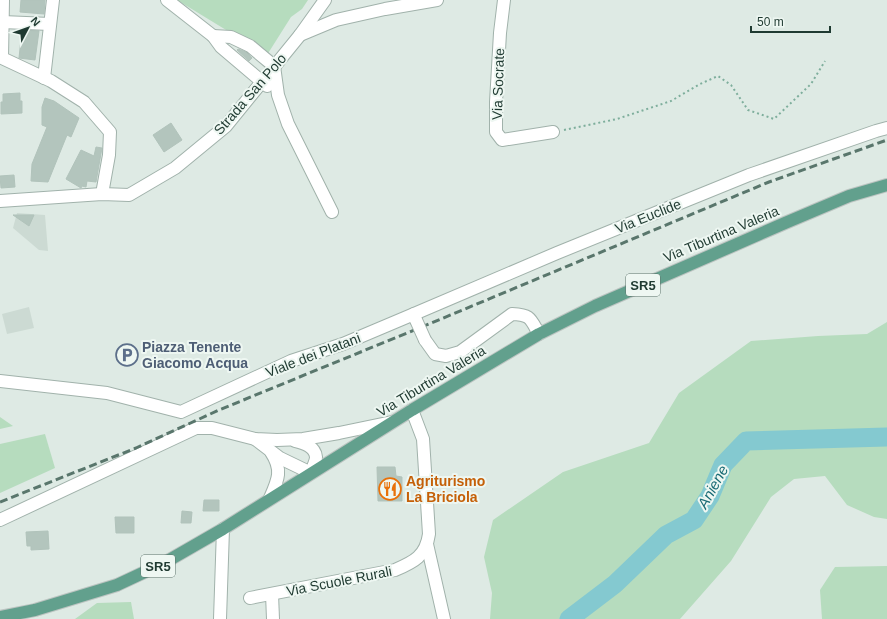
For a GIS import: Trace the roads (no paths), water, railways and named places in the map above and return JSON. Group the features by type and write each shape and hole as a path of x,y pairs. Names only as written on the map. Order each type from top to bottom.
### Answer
{"main road":[{"name":"Via Tiburtina Valeria","path":"0,617 35,610 117,585 164,563 223,528 392,422 539,334 602,303 785,223 849,196 887,185"}],"street":[{"path":"3,0 2,58 44,78 84,102 110,132 109,155 102,194"},
{"path":"44,78 53,0"},
{"path":"167,0 213,36 221,47 278,95"},
{"name":"Strada San Polo","path":"0,201 102,194 129,195 175,168 226,126 300,35 325,0"},
{"path":"300,35 336,20 385,9 437,0"},
{"name":"Via Socrate","path":"504,0 500,33 496,102 496,132 502,140 553,132"},
{"path":"2,22 50,24"},
{"path":"213,36 231,37 250,46 274,66 278,95 288,124 332,212"},
{"name":"Via Euclide","path":"415,317 557,253 749,175 887,128"},
{"path":"415,317 425,340 435,354 446,356 460,352 512,314 525,315 531,320 539,334"},
{"name":"Viale dei Platani","path":"0,381 107,393 181,412 291,361 343,344 415,317"},
{"path":"412,410 423,439 429,534 427,544 444,619"},
{"path":"0,520 196,428 212,428 255,439 303,439 392,422"},
{"path":"255,439 280,458 311,473 316,457 312,448 304,443 288,439"},
{"path":"269,449 275,457 278,470 278,481 270,498"},
{"path":"220,619 223,528"},
{"name":"Via Scuole Rurali","path":"250,598 395,570 416,559 424,552 427,544"},
{"name":"Via Scuole Rurali","path":"272,594 273,619"}],"waterway":[{"name":"Aniene","path":"569,619 615,584 666,535 694,520 710,496 723,465 746,441 887,437"}],"railway":[{"path":"0,502 136,448 219,410 769,182 887,140"}],"place":[{"name":"Piazza Tenente Giacomo Acqua","path":"127,355"},
{"name":"Agriturismo La Briciola","path":"390,489"}]}
